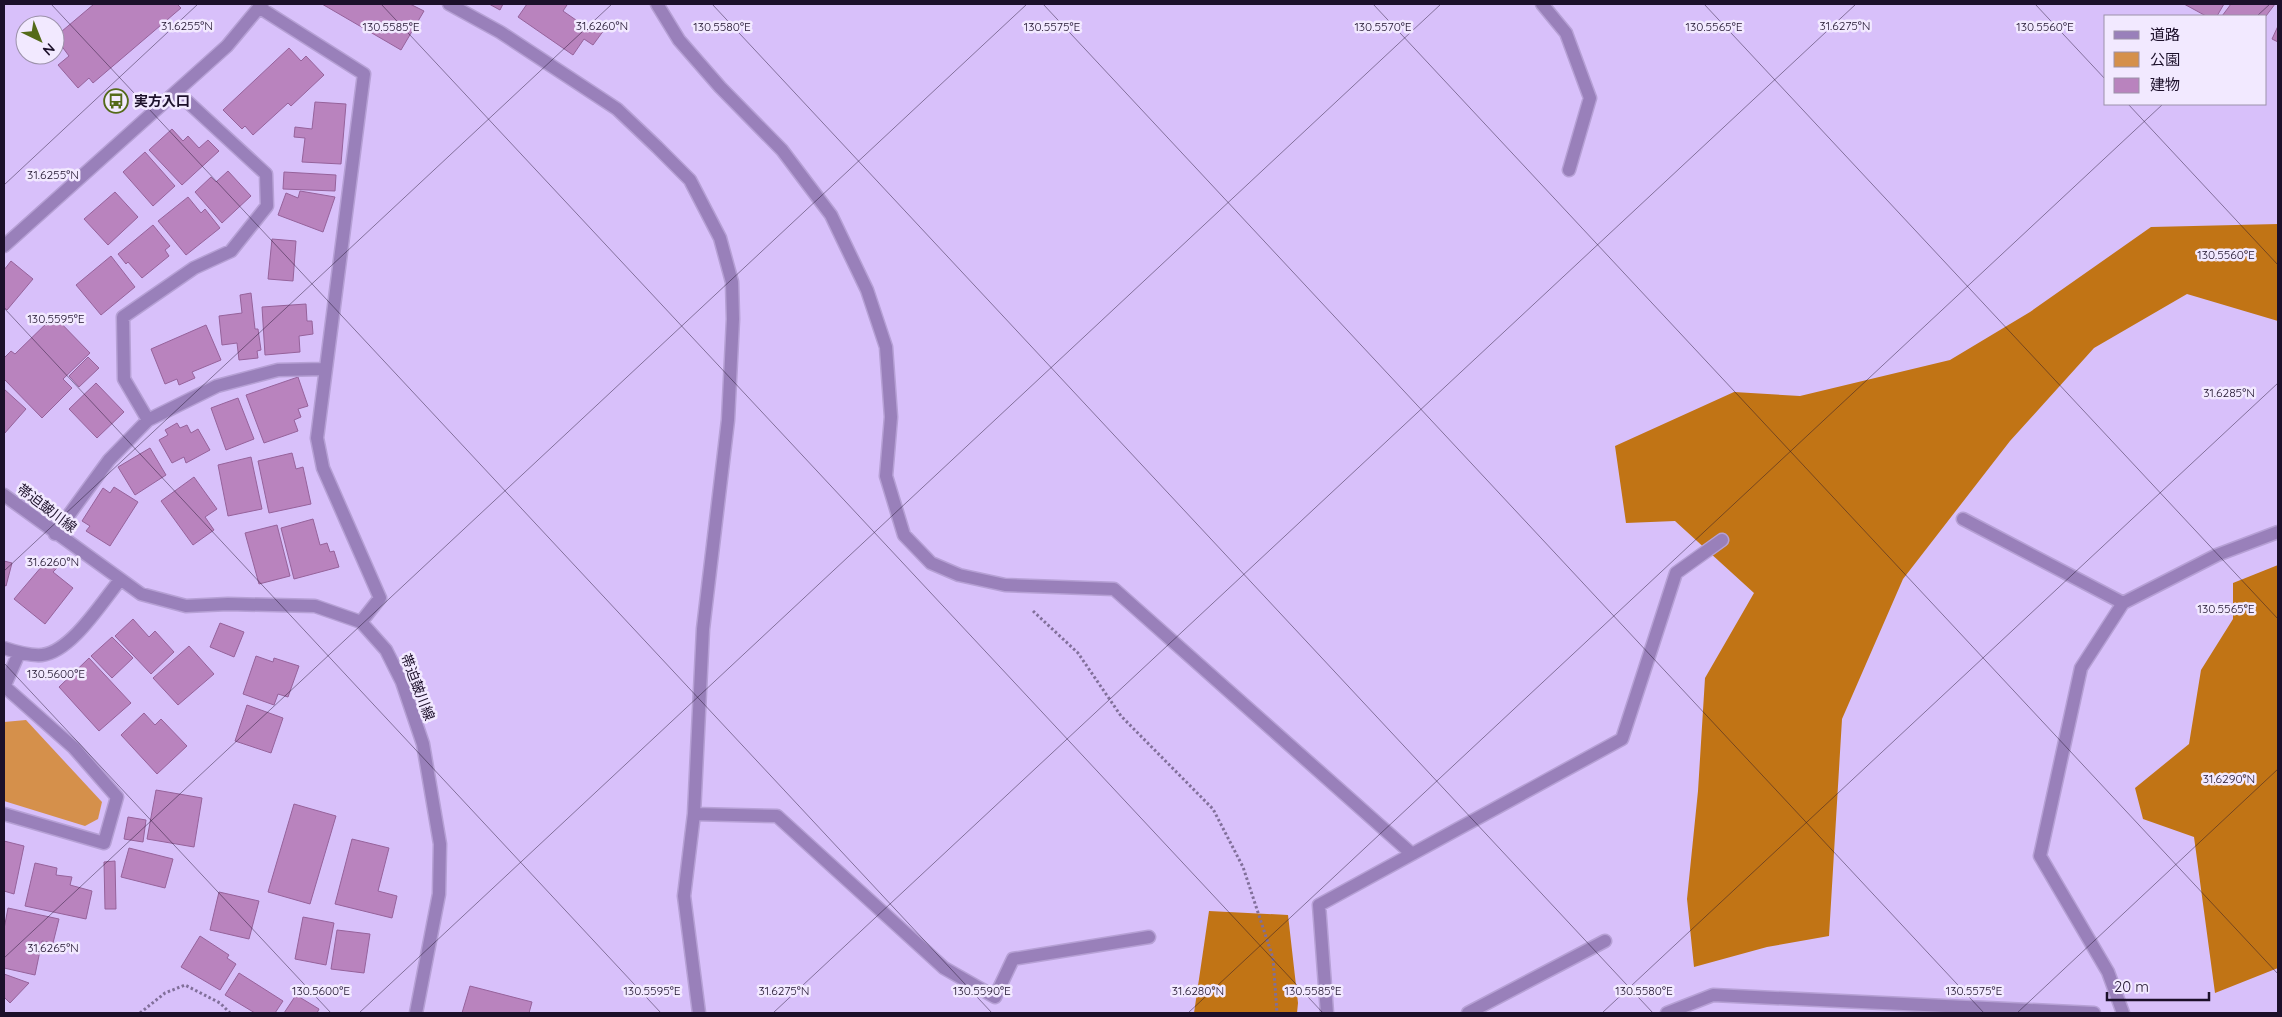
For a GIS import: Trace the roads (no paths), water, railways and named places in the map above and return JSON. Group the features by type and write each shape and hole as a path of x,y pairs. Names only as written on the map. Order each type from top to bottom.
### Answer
{"street":[{"path":"449,4 500,32 617,109 690,180 720,238 732,282 733,328 728,420 703,628 694,814 684,896 699,1013"},
{"path":"657,4 679,40 720,87 782,150 831,215 867,290 886,347 891,417 886,476 904,535 931,563 958,574 1005,585 1114,589 1412,854"},
{"path":"1542,4 1566,33 1590,98 1569,170"},
{"path":"4,246 227,46 261,6 364,74 324,368 317,438 323,468 380,598 360,622"},
{"path":"148,420 124,378 124,317 194,268 231,251 267,206 266,174 177,92"},
{"path":"56,534 109,460 148,420 216,386 278,370 324,368"},
{"name":"帯迫皷川線","path":"4,495 141,594 186,606 228,604 315,606 360,622 386,650 402,682 423,744 440,844 439,894 416,1013"},
{"path":"1963,519 2123,603"},
{"path":"2123,1013 2108,972 2040,856 2081,668 2123,603 2217,555 2278,532"},
{"path":"1327,1013 1319,905 1622,739 1676,573 1722,540"},
{"path":"4,648 43,655 68,643 120,580"},
{"path":"4,814 104,843 117,797 74,748 4,687 19,652"},
{"path":"694,814 777,816 944,968 995,997 1013,959 1149,938"},
{"path":"1468,1013 1605,940"},
{"path":"1668,1013 1713,994 2094,1013"}],"place":[{"name":"実方入口","path":"116,101"}]}
